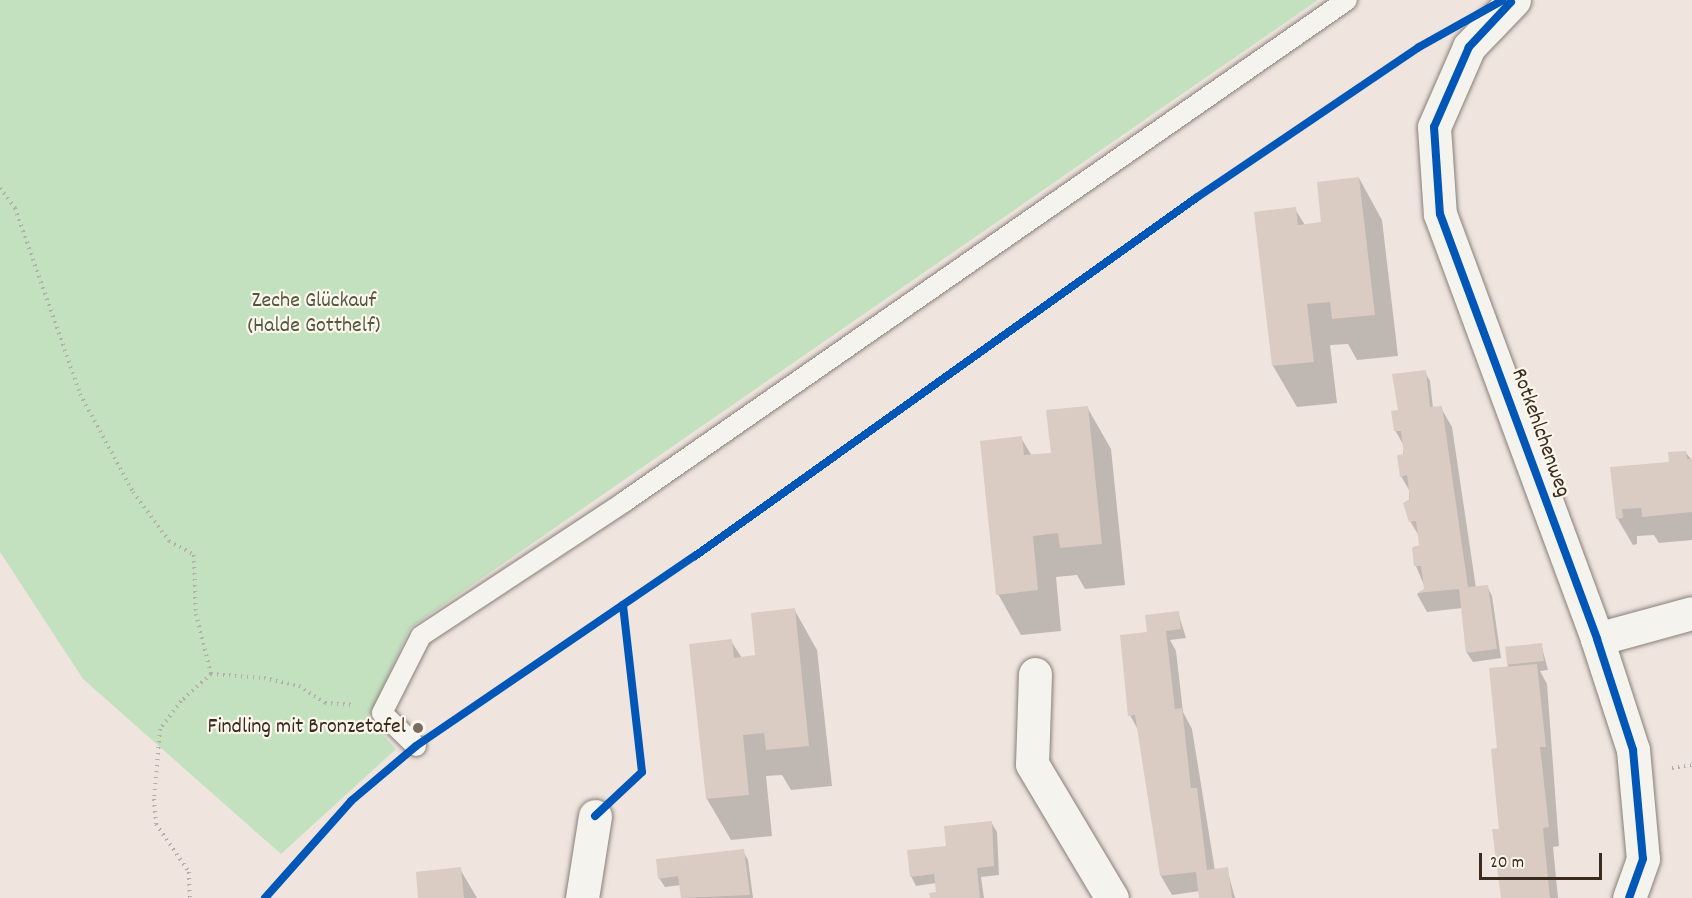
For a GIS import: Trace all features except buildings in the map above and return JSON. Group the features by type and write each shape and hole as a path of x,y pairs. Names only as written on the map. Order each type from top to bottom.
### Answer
{"street":[{"name":"Rotkehlchenweg","path":"1514,0 1469,47 1434,127 1440,214 1598,639 1633,750 1643,859 1629,898"},
{"path":"1598,639 1692,613"},
{"path":"1035,674 1032,764 1112,898"},
{"path":"582,898 595,816"}],"lane":[{"path":"416,746 382,713 421,636 624,502 1347,0"}],"path":[{"path":"0,188 19,219 80,394 134,492 169,541 194,555 196,614 211,674"},
{"path":"190,898 189,872 156,824 154,762 160,729 181,701 211,674 264,678 299,686 325,703 356,705 382,713"}],"green space":[{"name":"Zeche Glückauf (Halde Gotthelf)","path":"0,0 1318,0 410,628 368,719 396,749 281,854 83,679 0,552"}],"cycle path":[{"path":"265,898 351,801 416,746 695,556 1196,198 1419,47 1503,0"},
{"path":"1511,2 1469,47 1434,127 1440,214 1597,639 1633,750 1643,859 1629,898"},
{"path":"595,816 642,772 623,605"}],"place":[{"name":"Findling mit Bronzetafel","path":"418,728"}]}
